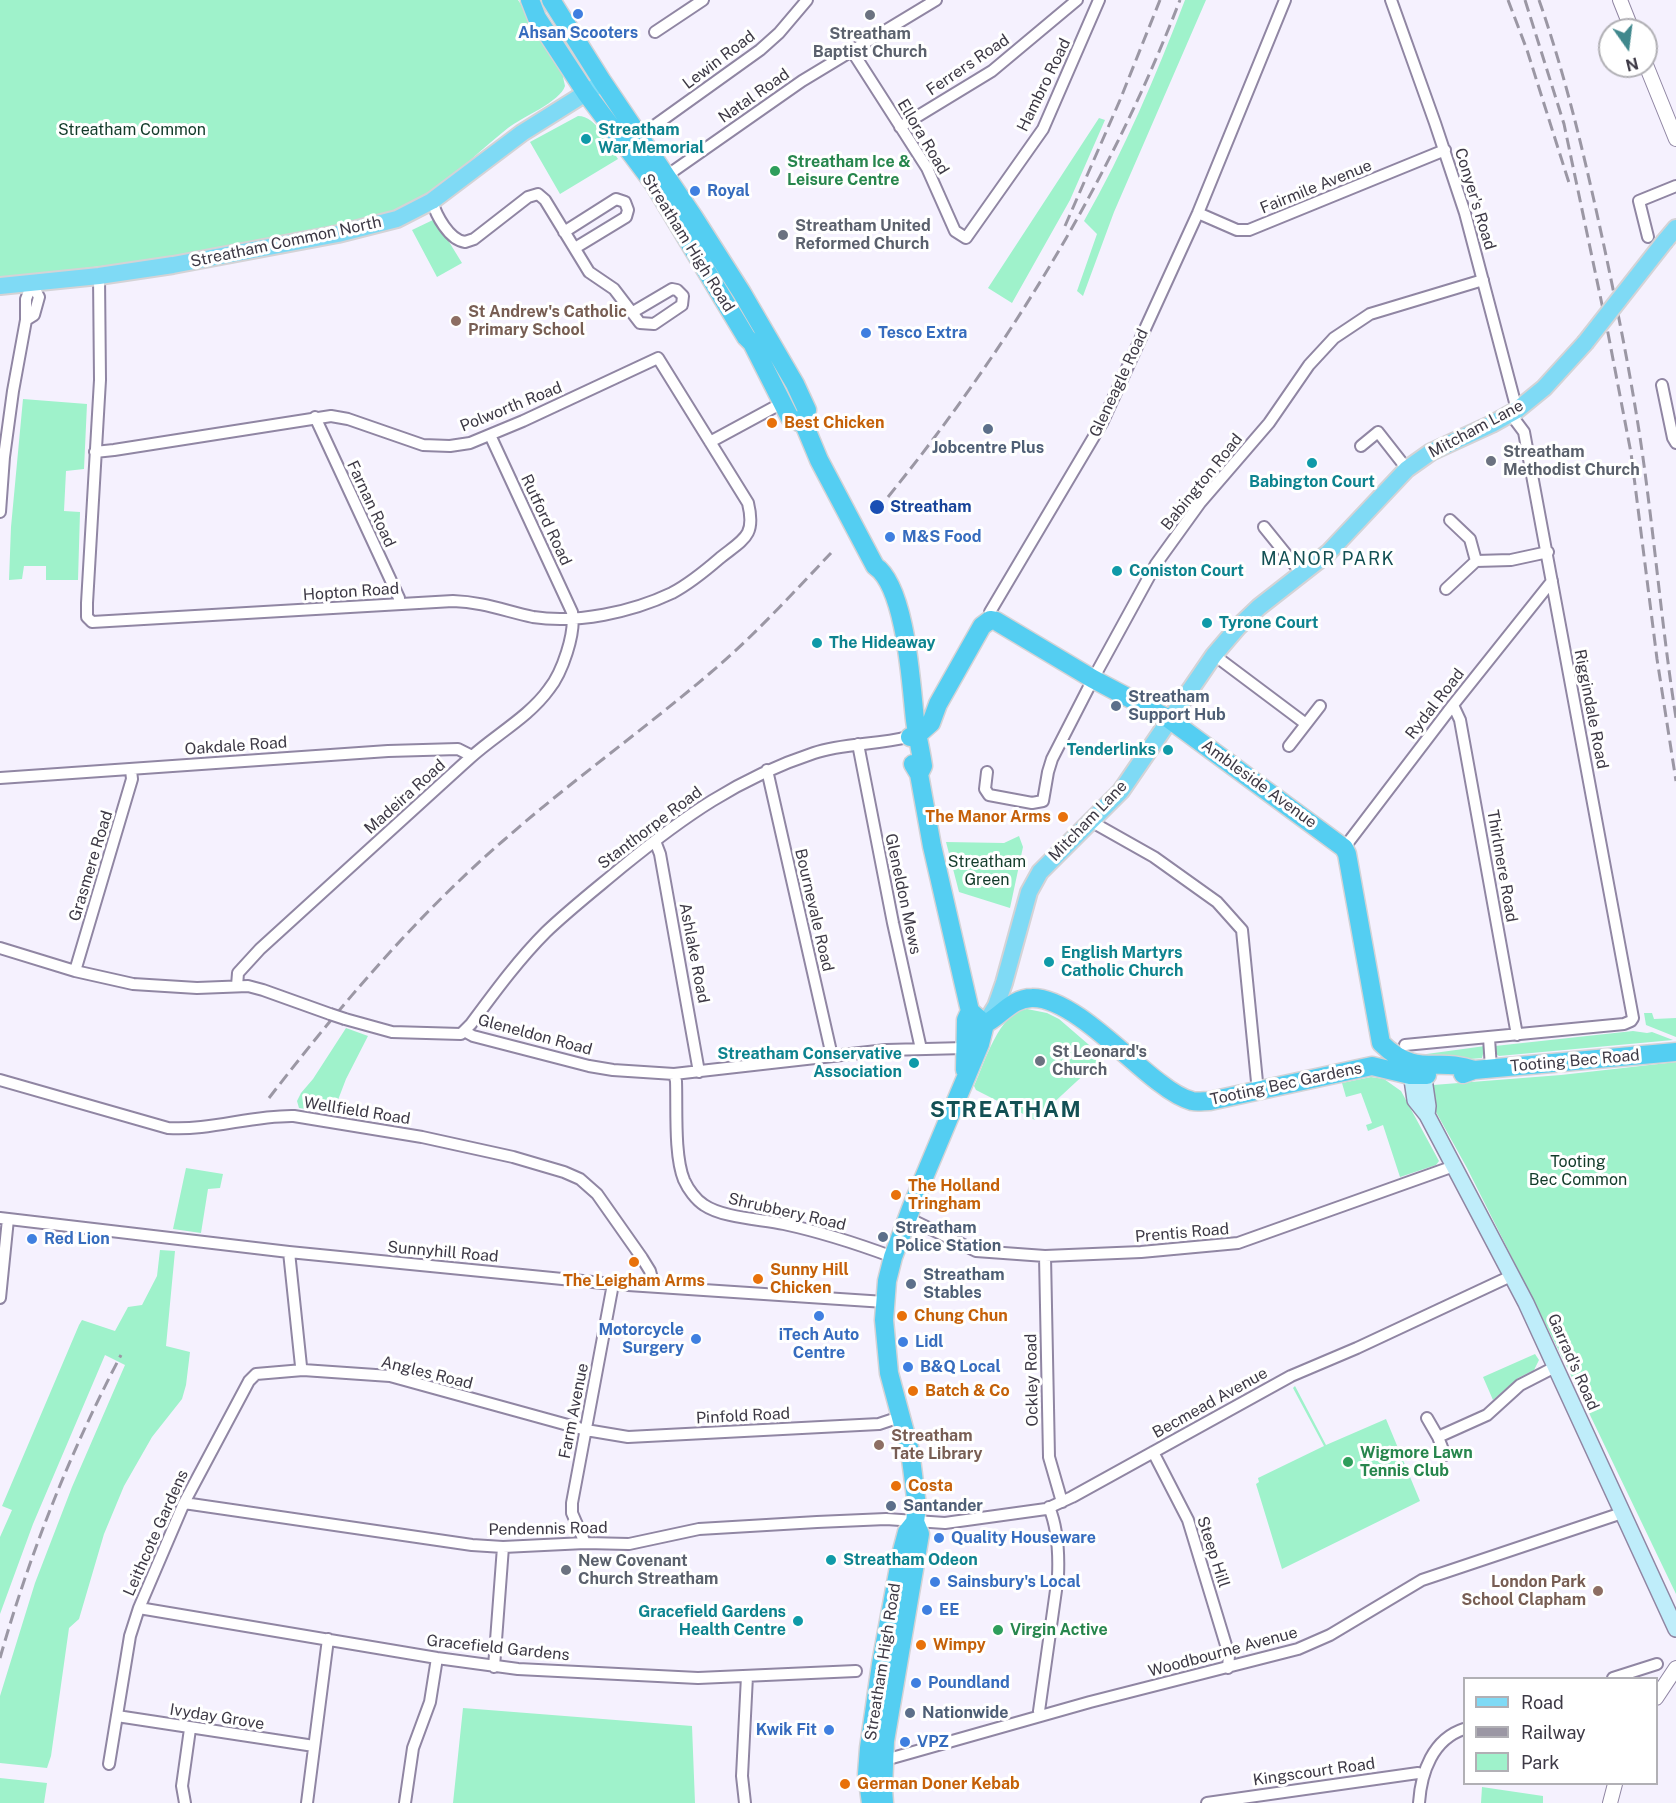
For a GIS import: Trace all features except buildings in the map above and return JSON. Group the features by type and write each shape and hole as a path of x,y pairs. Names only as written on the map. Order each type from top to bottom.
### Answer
{"highway":[{"name":"Streatham High Road","path":"530,0 537,18 586,93 661,180 742,293 802,399 807,410 804,424 819,460 875,566 881,570 896,605 908,650 913,699 913,765 918,774 970,1011 966,1020 966,1075"},
{"name":"Streatham High Road","path":"551,0 640,136 661,180 746,338 752,343 789,418 804,424"},
{"name":"Streatham High Road","path":"875,566 873,573 886,608 913,736"},
{"name":"Ambleside Avenue","path":"990,620 996,621 1093,679 1169,719 1344,848"},
{"name":"Gleneagle Road","path":"913,736 931,723 938,704 982,626 990,620"},
{"path":"913,699 920,706 938,704"},
{"path":"1344,848 1406,1061 1377,1062 1372,1066"},
{"path":"970,1011 986,1024 1008,1006 1033,998"},
{"name":"Tooting Bec Gardens","path":"1033,998 1063,1007 1083,1019 1146,1073 1191,1101 1210,1101 1372,1066 1406,1061"},
{"name":"Streatham High Road","path":"884,1803 885,1741 920,1534 915,1522 917,1495 910,1451 889,1372 885,1302 887,1281 893,1257 908,1218 980,1044 986,1024"},
{"name":"Tooting Bec Road","path":"1406,1061 1453,1075 1483,1069 1676,1052"},
{"name":"Streatham High Road","path":"871,1803 867,1774 881,1664 906,1532 915,1522"}],"main road":[{"name":"Streatham Common North","path":"0,286 99,276 227,256 338,234 398,219 432,201 522,133 603,82"},
{"name":"Mitcham Lane","path":"986,1024 996,1006 1004,982 1029,892 1040,872 1121,791 1214,655 1238,627 1328,553 1407,469 1431,452 1517,410 1544,388 1585,343 1676,228"},
{"path":"1004,982 1033,998"},
{"name":"Garrad's Road","path":"1406,1061 1415,1100 1426,1115 1454,1166 1526,1303 1676,1629"}],"street":[{"path":"655,32 703,0"},
{"name":"Lewin Road","path":"640,136 760,50 779,33 807,0"},
{"name":"Natal Road","path":"661,180 802,81 936,0"},
{"name":"Ferrers Road","path":"900,127 992,71 1077,0"},
{"name":"Hambro Road","path":"966,238 1043,129 1099,0"},
{"name":"Gleneagle Road","path":"990,620 990,612 1102,423 1198,213 1285,0"},
{"name":"Conyer's Road","path":"1391,0 1445,150 1483,280 1517,410"},
{"path":"1620,0 1627,18"},
{"name":"Ellora Road","path":"852,51 927,168 955,231 966,238"},
{"path":"1652,78 1676,139"},
{"name":"Fairmile Avenue","path":"1198,213 1237,230 1249,230 1445,150"},
{"path":"1648,237 1639,201 1676,186"},
{"path":"432,201 434,209 448,230 462,243 474,239 528,196 538,194 545,200 589,272 614,289 626,307 633,312"},
{"path":"564,232 616,199 625,202 628,210 626,217 575,248"},
{"name":"Hopton Road","path":"99,276 100,380 87,603 87,617 92,622 399,604 475,602 534,617 573,619 597,616 646,603 672,593 693,580 743,540 752,523 748,503 710,442"},
{"name":"Babington Road","path":"987,772 985,789 989,795 1032,803 1043,801 1052,759 1156,564 1200,503 1269,423 1309,365 1334,338 1370,314 1483,280"},
{"path":"0,512 4,457 13,391 26,320 26,299 32,284"},
{"name":"Polworth Road","path":"95,452 331,416 348,419 423,445 450,446 470,443 658,358 710,442"},
{"path":"1662,385 1676,443"},
{"path":"710,442 782,403"},
{"name":"Riggindale Road","path":"1517,410 1515,420 1524,432 1548,552 1633,1018"},
{"name":"Farnan Road","path":"315,417 399,598 399,604"},
{"path":"1361,446 1378,432 1407,469"},
{"name":"Rutford Road","path":"490,435 572,612 573,619"},
{"path":"1450,520 1470,540 1476,561"},
{"path":"1264,527 1302,574"},
{"path":"1446,589 1476,561 1511,560 1548,552"},
{"name":"Rydal Road","path":"1344,848 1453,705 1552,581"},
{"name":"Madeira Road","path":"237,986 238,973 260,949 472,756 550,689 565,656 573,619"},
{"path":"1214,655 1306,724"},
{"name":"Thirlmere Road","path":"1453,705 1460,720 1517,1035"},
{"path":"1289,746 1320,706"},
{"name":"Stanthorpe Road","path":"464,1031 545,933 688,815 767,770 829,749 913,736"},
{"name":"Gleneldon Mews","path":"858,744 893,923 921,1049"},
{"name":"Oakdale Road","path":"0,778 388,751 458,749 472,756"},
{"name":"Grasmere Road","path":"75,971 132,779 131,770"},
{"name":"Bournevale Road","path":"767,770 832,1056"},
{"path":"1092,822 1154,857 1216,902 1242,930 1258,1092"},
{"name":"Ashlake Road","path":"655,841 660,854 699,1072"},
{"name":"Gleneldon Road","path":"0,948 75,971 133,984 197,988 237,986 263,990 355,1023 392,1032 457,1035 464,1031 473,1036 613,1070 674,1074 886,1050 965,1048"},
{"name":"Tooting Bec Gardens","path":"1406,1061 1489,1038 1624,1024 1633,1018"},
{"path":"1483,1069 1489,1038"},
{"name":"Shrubbery Road","path":"674,1074 680,1167 686,1183 704,1205 719,1212 819,1233 893,1257"},
{"name":"Wellfield Road","path":"0,1080 168,1128 188,1129 278,1116 294,1116 422,1137 553,1167 580,1179 597,1194 642,1258 650,1271 654,1286"},
{"name":"Prentis Road","path":"908,1218 976,1251 1046,1256 1141,1252 1238,1243 1454,1166"},
{"path":"0,1298 7,1244 4,1218"},
{"name":"Sunnyhill Road","path":"4,1218 290,1252 613,1284 885,1302"},
{"path":"290,1252 303,1370"},
{"name":"Ockley Road","path":"1046,1256 1049,1457 1062,1502"},
{"name":"Becmead Avenue","path":"915,1522 945,1522 1049,1507 1062,1502 1291,1376 1511,1276"},
{"name":"Farm Avenue","path":"585,1543 572,1512 572,1503 613,1284"},
{"path":"1438,1437 1487,1415 1520,1385 1555,1367"},
{"name":"Angles Road","path":"303,1370 390,1376 586,1430"},
{"name":"Leithcote Gardens","path":"109,1764 130,1636 139,1608 184,1503 249,1380 256,1374 303,1370"},
{"name":"Pinfold Road","path":"586,1430 628,1437 879,1424 900,1417"},
{"path":"1427,1418 1445,1455"},
{"name":"Steep Hill","path":"1153,1452 1188,1520 1229,1655 1228,1668"},
{"name":"Pendennis Road","path":"184,1503 503,1547 585,1543 630,1544 720,1527 861,1520 915,1522"},
{"path":"1040,1716 1058,1566 1054,1522 1049,1507"},
{"name":"Woodbourne Avenue","path":"885,1760 1040,1716 1286,1653 1330,1635 1422,1580 1622,1513"},
{"path":"494,1666 503,1547"},
{"name":"Gracefield Gardens","path":"139,1608 494,1666 698,1678 856,1671"},
{"path":"307,1803 328,1639"},
{"path":"405,1803 413,1748 430,1702 438,1658"},
{"path":"1616,1677 1657,1664"},
{"path":"1658,1695 1676,1668"},
{"path":"745,1803 742,1776 747,1676"},
{"name":"Ivyday Grove","path":"117,1716 190,1729 314,1746"},
{"path":"185,1803 182,1786 190,1729"},
{"path":"1419,1803 1424,1775 1434,1751 1453,1733 1463,1729"},
{"name":"Kingscourt Road","path":"1207,1803 1418,1773 1424,1775"},
{"path":"1610,1803 1615,1785"}],"green space":[{"name":"Streatham Common","path":"0,0 518,0 565,71 563,77 565,86 556,98 508,128 437,187 411,203 386,213 346,224 230,247 0,278"},
{"path":"1185,0 1206,0 1114,212 1083,296 1077,291 1097,234 1084,221 1139,113"},
{"path":"578,116 585,117 597,126 618,159 560,194 530,142"},
{"path":"1099,118 1105,120 1070,200 1012,303 988,288"},
{"path":"435,219 462,263 437,277 412,230"},
{"path":"23,399 87,404 84,469 66,471 64,511 80,512 78,580 46,580 46,566 24,566 22,579 9,580 11,527"},
{"name":"Streatham Green","path":"1019,836 1023,847 1010,908 959,892 946,842 1004,843"},
{"path":"1027,1009 1047,1013 1059,1019 1103,1057 1035,1120 976,1090 974,1086 1001,1028 1017,1012"},
{"path":"1644,1013 1652,1013 1654,1019 1676,1018 1676,1037 1646,1025"},
{"path":"346,1028 368,1036 346,1079 333,1113 299,1108 297,1101 301,1093 313,1079"},
{"path":"1633,1031 1652,1032 1673,1040 1499,1056 1496,1054 1495,1046"},
{"path":"1485,1046 1482,1058 1459,1060 1412,1056"},
{"name":"Tooting Bec Common","path":"1676,1062 1676,1594 1566,1365 1467,1168 1431,1103 1433,1085 1561,1075"},
{"path":"1371,1077 1384,1079 1401,1091 1439,1161 1436,1165 1400,1177 1383,1125 1368,1131 1366,1125 1372,1123 1361,1093 1346,1097 1342,1083"},
{"path":"186,1168 223,1174 220,1188 208,1189 201,1233 173,1229"},
{"path":"160,1250 175,1251 166,1346 190,1352 182,1399 152,1437 124,1486 104,1534 79,1619 69,1628 51,1756 47,1768 0,1763 0,1696 35,1583 72,1487 125,1365 105,1355 33,1524 0,1614 0,1537 12,1510 2,1506 82,1320 115,1331 128,1307 142,1305 157,1276"},
{"path":"1535,1354 1539,1360 1534,1370 1518,1378 1493,1400 1483,1377"},
{"name":"Wigmore Lawn Tennis Club","path":"1295,1386 1326,1445 1386,1419 1420,1501 1282,1569 1256,1484 1259,1482 1258,1478 1324,1446 1293,1388"},
{"path":"463,1708 692,1726 695,1803 453,1803"},
{"path":"0,1778 47,1783 44,1803 0,1803"},
{"path":"1482,1787 1543,1796 1543,1803 1481,1803"}],"railway":[{"path":"1065,226 1120,100 1160,0"},
{"path":"888,497 975,381 1054,260 1122,133 1180,0"},
{"path":"1508,0 1527,50 1570,186"},
{"path":"1525,0 1564,124 1608,333 1631,453 1657,659 1676,781"},
{"path":"1539,0 1575,122 1622,336 1643,458 1676,718"},
{"path":"269,1098 351,996 440,899 529,819 684,695 741,646 831,553"},
{"path":"0,1658 24,1580 68,1466 121,1355"}],"place":[{"name":"Ahsan Scooters","path":"578,14"},
{"name":"Streatham Baptist Church","path":"870,15"},
{"name":"Streatham War Memorial","path":"586,139"},
{"name":"Streatham Ice & Leisure Centre","path":"775,171"},
{"name":"Royal","path":"695,191"},
{"name":"Streatham United Reformed Church","path":"783,235"},
{"name":"St Andrew's Catholic Primary School","path":"456,321"},
{"name":"Tesco Extra","path":"866,333"},
{"name":"Best Chicken","path":"772,423"},
{"name":"Jobcentre Plus","path":"988,429"},
{"name":"Streatham Methodist Church","path":"1491,461"},
{"name":"Babington Court","path":"1312,463"},
{"name":"Streatham","path":"877,507"},
{"name":"M&S Food","path":"890,537"},
{"name":"Coniston Court","path":"1117,571"},
{"name":"Tyrone Court","path":"1207,623"},
{"name":"The Hideaway","path":"817,643"},
{"name":"Streatham Support Hub","path":"1116,706"},
{"name":"Tenderlinks","path":"1168,750"},
{"name":"The Manor Arms","path":"1063,817"},
{"name":"English Martyrs Catholic Church","path":"1049,962"},
{"name":"St Leonard's Church","path":"1040,1061"},
{"name":"Streatham Conservative Association","path":"914,1063"},
{"name":"The Holland Tringham","path":"896,1195"},
{"name":"Streatham Police Station","path":"883,1237"},
{"name":"Red Lion","path":"32,1239"},
{"name":"The Leigham Arms","path":"634,1262"},
{"name":"Sunny Hill Chicken","path":"758,1279"},
{"name":"Streatham Stables","path":"911,1284"},
{"name":"iTech Auto Centre","path":"819,1316"},
{"name":"Chung Chun","path":"902,1316"},
{"name":"Motorcycle Surgery","path":"696,1339"},
{"name":"Lidl","path":"903,1342"},
{"name":"B&Q Local","path":"908,1367"},
{"name":"Batch & Co","path":"913,1391"},
{"name":"Streatham Tate Library","path":"879,1445"},
{"name":"Wigmore Lawn Tennis Club","path":"1348,1462"},
{"name":"Costa","path":"896,1486"},
{"name":"Santander","path":"891,1506"},
{"name":"Quality Houseware","path":"939,1538"},
{"name":"Streatham Odeon","path":"831,1560"},
{"name":"New Covenant Church Streatham","path":"566,1570"},
{"name":"Sainsbury's Local","path":"935,1582"},
{"name":"London Park School Clapham","path":"1598,1591"},
{"name":"EE","path":"927,1610"},
{"name":"Gracefield Gardens Health Centre","path":"798,1621"},
{"name":"Virgin Active","path":"998,1630"},
{"name":"Wimpy","path":"921,1645"},
{"name":"Poundland","path":"916,1683"},
{"name":"Nationwide","path":"910,1713"},
{"name":"Kwik Fit","path":"829,1730"},
{"name":"VPZ","path":"905,1742"},
{"name":"German Doner Kebab","path":"845,1784"}],"district":[{"name":"MANOR PARK","path":"1328,559"},
{"name":"STREATHAM","path":"1006,1110"}]}
